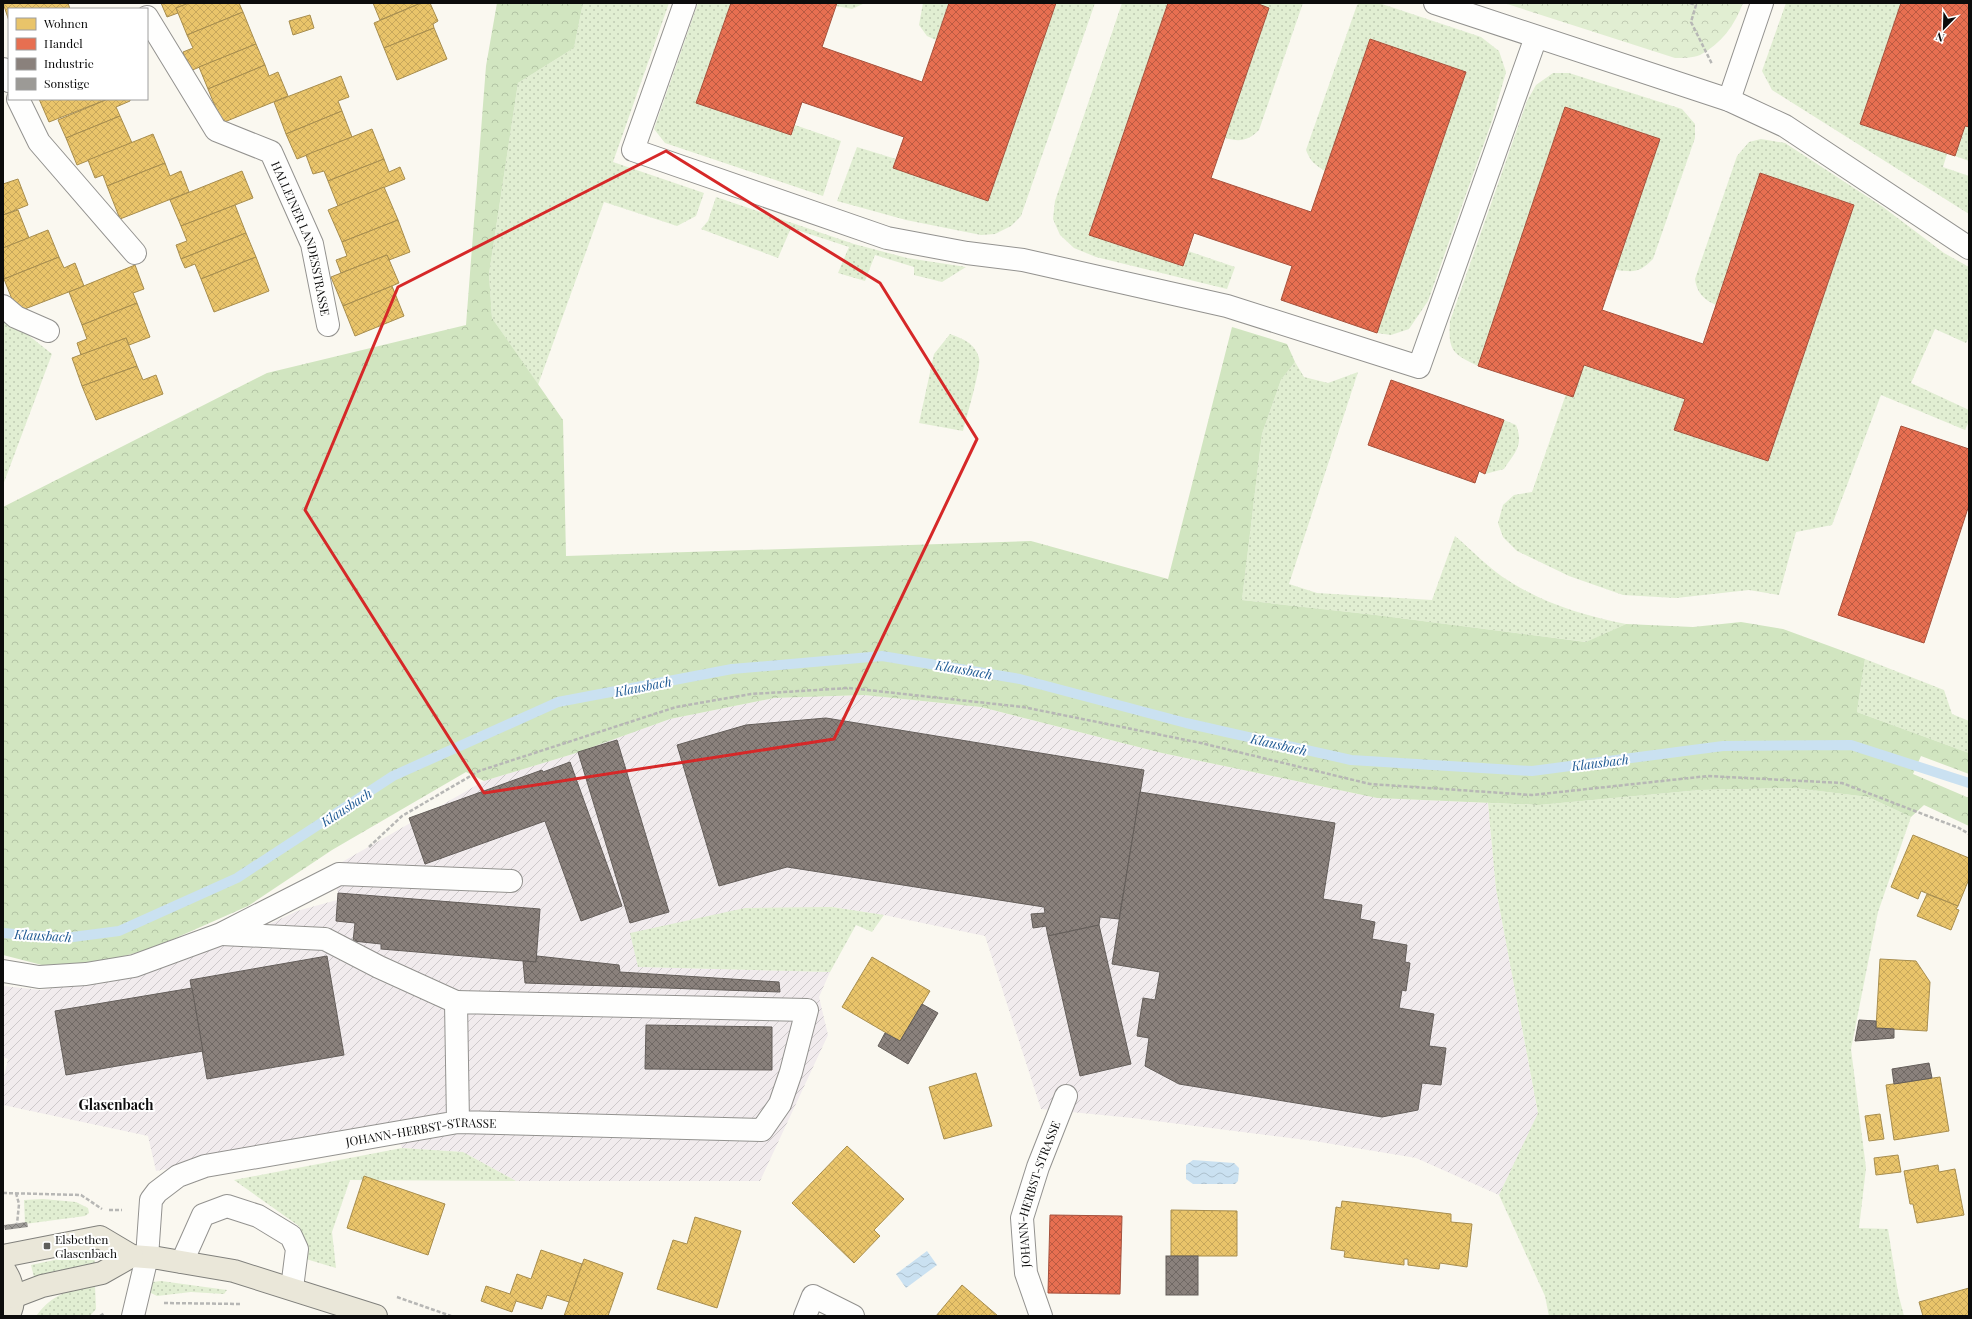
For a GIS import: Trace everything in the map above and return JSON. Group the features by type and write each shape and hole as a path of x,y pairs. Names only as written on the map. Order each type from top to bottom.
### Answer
{"main road":[{"path":"3,1256 100,1237 139,1256 234,1271 292,1288 376,1316"},
{"path":"10,1306 42,1286 102,1273 139,1256"},
{"path":"3,1268 10,1278 10,1306"}],"street":[{"path":"685,3 633,150 887,238 967,253 1023,260 1227,306 1419,368 1536,37"},
{"path":"1435,3 1729,100 1785,126 1969,248"},
{"path":"1729,100 1762,3"},
{"name":"HALLEINER LANDESSTRASSE","path":"148,19 216,130 271,152 312,244 328,326"},
{"path":"3,69 8,79"},
{"path":"18,100 39,142 135,253"},
{"path":"3,306 16,317 48,331"},
{"path":"3,971 39,977 86,974 134,966 221,934 339,874 511,881"},
{"path":"221,934 325,938 379,968 456,1002 458,1122"},
{"name":"JOHANN-HERBST-STRASSE","path":"134,1309 139,1256 151,1200 157,1192 178,1176 205,1166 458,1122 762,1130 780,1104 791,1072 807,1010 456,1002"},
{"name":"JOHANN-HERBST-STRASSE","path":"1041,1316 1026,1273 1022,1218 1038,1167 1066,1096"},
{"path":"182,1262 203,1215 227,1206 258,1216 291,1236 297,1249 292,1288"},
{"path":"805,1316 813,1296 853,1316"}],"path":[{"path":"1690,3 1696,5 1691,22 1729,100"},
{"path":"339,874 402,816 479,771 676,707 751,694 849,688 1023,707 1201,743 1370,784 1532,795 1708,776 1842,783 1959,828 1969,834"},
{"path":"3,1193 81,1195 104,1210"},
{"path":"16,1193 19,1204 17,1227"},
{"path":"100,1316 124,1303 134,1309 246,1305"}],"highlighted area":[{"path":"666,151 880,283 977,439 834,739 484,793 305,510 398,287"}],"shaded area":[{"path":"864,695 981,707 1162,753 1377,798 1488,803 1496,889 1538,1114 1499,1195 1416,1158 1314,1141 1132,1118 1041,1109 985,936 884,915 832,907 638,967 830,972 819,997 828,1035 760,1181 516,1181 463,1152 402,1148 394,1124 156,1171 148,1136 3,1105 3,1081 8,1059 3,1057 3,986 41,990 133,975 230,943 297,911 337,900 338,892 328,870 484,781 573,754 670,719 774,698"}],"green space":[{"path":"497,3 583,3 574,48 518,83 489,274 492,318 563,420 566,556 1031,541 1168,579 1232,327 1287,344 1295,362 1281,380 1262,434 1242,600 1376,615 1586,642 1626,624 1693,627 1741,622 1783,629 1865,659 1857,712 1969,753 1969,774 1921,756 1913,774 1969,798 1969,826 1924,805 1911,817 1868,797 1794,788 1700,790 1539,805 1377,798 1162,753 981,707 864,695 774,698 670,719 573,754 484,781 466,772 332,850 248,906 153,948 95,964 42,965 3,955 3,507 267,373 466,325 486,66"},
{"path":"583,3 669,3 613,162 704,193 696,216 677,226 604,202 538,385 492,318 489,274 518,83 574,48"},
{"path":"698,3 731,3 696,103 791,135 795,125 841,141 823,196 665,143 654,129"},
{"path":"837,3 865,3 852,9 836,6"},
{"path":"923,3 949,3 936,40 927,36 919,25"},
{"path":"1056,3 1095,3 1021,216 1011,226 995,234 981,235 906,220 837,201 857,147 896,159 893,168 988,200"},
{"path":"1122,3 1168,3 1089,234 1182,266 1188,251 1235,267 1227,289 1096,257 1074,248 1060,235 1053,219 1055,201"},
{"path":"1256,3 1303,3 1259,130 1244,140 1225,138 1269,8"},
{"path":"1360,3 1379,3 1481,37 1499,51 1506,72 1492,121 1428,301 1409,329 1391,335 1377,333 1466,72 1370,39 1325,171 1321,169 1311,160 1306,150 1357,5"},
{"path":"1504,3 1743,3 1736,19 1721,40 1708,51 1688,58 1675,58"},
{"path":"1786,3 1901,3 1860,124 1947,154 1943,167 1969,176 1969,214 1772,90 1762,71"},
{"path":"1553,73 1569,73 1682,109 1695,124 1695,138 1653,259 1640,269 1632,271 1616,270 1659,139 1566,108 1478,366 1462,358 1454,350 1450,339 1450,321 1527,101 1536,85"},
{"path":"1965,126 1969,127 1969,161 1955,156"},
{"path":"1761,139 1785,143 1883,207 1944,253 1969,267 1969,336 1966,343 1935,329 1911,383 1969,410 1969,421 1965,430 1881,395 1832,525 1796,532 1779,595 1749,590 1676,598 1623,595 1569,576 1517,551 1503,537 1498,523 1503,505 1514,495 1532,492 1566,394 1584,365 1685,399 1675,430 1768,461 1854,205 1760,173 1716,305 1708,300 1699,292 1695,279 1737,156 1749,142"},
{"path":"716,197 854,244 907,258 966,267 942,282 914,275 914,267 875,255 865,281 838,273 849,247 791,228 778,258 701,229 708,221"},
{"path":"3,315 52,354 3,485"},
{"path":"950,334 968,342 975,349 979,358 976,381 963,431 919,423 934,354"},
{"path":"1295,362 1304,377 1328,383 1358,372 1289,584 1317,593 1432,600 1455,536 1488,566 1523,589 1551,603 1565,608 1626,624 1587,642 1376,615 1242,600 1262,434 1281,380"},
{"path":"1504,420 1516,425 1519,444 1515,453 1504,469 1485,474"},
{"path":"1865,659 1944,690 1952,714 1969,721 1969,753 1857,712"},
{"path":"1794,788 1868,797 1911,817 1878,912 1851,1049 1866,1168 1859,1228 1888,1229 1898,1293 1904,1316 1549,1316 1545,1296 1499,1195 1538,1113 1496,889 1488,803 1539,805 1700,790"},
{"path":"832,907 884,915 872,932 856,925 830,972 638,967 630,933 745,908"},
{"path":"402,1148 463,1152 516,1181 350,1180 332,1232 336,1268 306,1259 299,1226 234,1180"},
{"path":"43,1199 76,1202 88,1208 89,1213 85,1216 25,1224 24,1200"},
{"path":"94,1254 95,1265 60,1270 34,1277 31,1265 68,1257"},
{"path":"161,1281 227,1290 224,1294 191,1292 157,1296 151,1293 150,1288 153,1282"},
{"path":"95,1285 96,1309 90,1316 36,1316 49,1302 62,1294"}],"water":[{"path":"1193,1160 1234,1163 1239,1168 1238,1181 1235,1184 1193,1184 1186,1179 1186,1165"},
{"path":"927,1251 937,1265 906,1288 896,1274"}],"building: Wohnen":[{"path":"3,3 68,3 70,8 8,8 8,18"},
{"path":"161,3 189,3 176,8 178,13 167,17"},
{"path":"189,3 239,3 243,12 187,35 176,8"},
{"path":"373,3 421,3 380,20"},
{"path":"421,3 430,3 438,21 433,24 434,28 384,48 374,23"},
{"path":"243,12 256,44 190,71 183,52 193,48 187,35"},
{"path":"310,15 314,28 293,35 289,21"},
{"path":"434,28 447,59 397,80 384,48"},
{"path":"256,44 265,65 208,89 199,67"},
{"path":"265,65 269,76 278,72 288,96 222,123 208,89"},
{"path":"341,76 349,97 338,101 342,111 286,134 274,102"},
{"path":"39,100 105,100 49,122"},
{"path":"106,100 130,100 116,107 120,116 66,138 58,120"},
{"path":"342,111 352,137 297,159 286,134"},
{"path":"120,116 132,143 77,165 66,138"},
{"path":"372,129 384,159 328,181 324,171 313,174 306,155"},
{"path":"153,134 165,163 107,186 103,175 95,178 88,160"},
{"path":"384,159 389,172 400,167 405,179 338,206 328,181"},
{"path":"165,163 170,176 181,171 189,192 120,219 107,186"},
{"path":"242,171 253,198 181,226 170,200"},
{"path":"18,179 28,205 3,215 3,184"},
{"path":"384,187 398,220 342,242 328,210"},
{"path":"235,205 246,233 181,259 176,245 187,241 181,226"},
{"path":"18,210 29,238 3,248 3,215"},
{"path":"398,220 410,252 389,260 387,255 341,273 336,260 347,256 342,242"},
{"path":"48,230 59,257 4,279 3,248"},
{"path":"246,233 256,257 201,279 195,264 185,268 181,259"},
{"path":"387,255 399,283 343,306 331,277"},
{"path":"59,257 64,268 75,263 84,286 17,312 4,279"},
{"path":"256,257 269,291 214,312 201,279"},
{"path":"135,265 144,289 133,293 137,303 82,325 69,292"},
{"path":"392,286 404,316 355,336 343,306"},
{"path":"137,303 150,337 129,345 126,338 81,355 77,343 87,339 82,325"},
{"path":"126,338 137,366 82,386 72,358"},
{"path":"137,366 143,380 156,375 163,394 96,420 82,386"},
{"path":"1913,835 1969,858 1969,879 1958,906 1921,891 1918,899 1891,887"},
{"path":"1927,894 1958,906 1956,909 1959,910 1951,930 1917,916"},
{"path":"872,957 930,991 900,1041 842,1007"},
{"path":"1880,959 1916,961 1930,982 1927,1031 1876,1028"},
{"path":"976,1073 992,1126 944,1139 929,1087"},
{"path":"1940,1077 1949,1131 1894,1140 1886,1085"},
{"path":"1880,1114 1884,1139 1869,1141 1865,1116"},
{"path":"847,1146 904,1199 874,1230 880,1236 854,1263 792,1203"},
{"path":"1898,1155 1901,1172 1876,1175 1874,1158"},
{"path":"1938,1165 1939,1172 1955,1169 1964,1215 1917,1223 1913,1204 1910,1204 1904,1171"},
{"path":"364,1176 445,1204 428,1255 347,1228"},
{"path":"1342,1201 1451,1214 1451,1222 1472,1224 1467,1267 1440,1263 1439,1269 1408,1265 1408,1259 1404,1259 1404,1265 1344,1257 1345,1251 1331,1249 1336,1207 1341,1208"},
{"path":"1171,1210 1237,1211 1237,1256 1171,1256"},
{"path":"695,1217 741,1231 717,1308 657,1289 673,1240 687,1244"},
{"path":"541,1250 582,1264 569,1302 547,1295 542,1309 516,1301 512,1312 481,1301 486,1286 510,1294 517,1274 531,1279"},
{"path":"584,1259 623,1273 608,1316 564,1316"},
{"path":"962,1285 998,1316 936,1316"},
{"path":"1969,1288 1969,1316 1923,1316 1919,1302"}],"building: Handel":[{"path":"731,3 837,3 822,47 922,82 949,3 1056,3 988,201 893,168 904,137 802,102 791,135 696,103"},
{"path":"1168,3 1256,3 1269,8 1211,178 1311,212 1370,39 1466,72 1377,333 1281,300 1292,266 1194,233 1183,266 1089,235"},
{"path":"1901,3 1969,3 1969,127 1965,126 1955,156 1860,124"},
{"path":"1565,107 1660,139 1602,310 1703,344 1760,173 1854,205 1768,461 1674,430 1685,399 1584,365 1573,397 1478,366"},
{"path":"1391,380 1504,420 1485,474 1479,471 1475,483 1368,445"},
{"path":"1901,426 1969,449 1969,505 1924,643 1838,615"},
{"path":"1050,1215 1122,1216 1120,1294 1048,1293"}],"building: Industrie":[{"path":"826,718 1144,770 1119,919 1100,917 1099,925 1048,936 1046,926 1033,928 1031,914 1045,913 1044,907 787,867 719,886 677,745 746,725"},
{"path":"617,740 669,912 630,923 578,752"},
{"path":"570,762 622,906 581,921 545,821 425,864 409,818 542,770 543,772"},
{"path":"1140,792 1335,823 1323,899 1362,905 1360,919 1375,922 1372,939 1407,945 1405,962 1410,963 1406,991 1402,990 1399,1008 1434,1014 1429,1046 1446,1048 1441,1085 1422,1083 1418,1110 1382,1117 1179,1084 1145,1066 1149,1038 1137,1036 1143,998 1155,1000 1160,972 1112,964"},
{"path":"338,893 540,909 536,962 381,949 381,944 353,941 355,923 336,921"},
{"path":"1099,925 1131,1064 1080,1076 1048,936"},
{"path":"327,956 344,1055 207,1079 190,980"},
{"path":"537,956 619,965 620,972 779,982 780,992 525,983 523,961 536,962"},
{"path":"192,988 203,1051 66,1075 55,1011"},
{"path":"922,1004 938,1013 908,1064 878,1046 885,1033 900,1041"},
{"path":"1859,1020 1876,1021 1876,1028 1894,1029 1894,1038 1855,1041"},
{"path":"646,1025 772,1027 772,1070 645,1069"},
{"path":"1929,1063 1932,1078 1894,1084 1892,1069"},
{"path":"1166,1256 1198,1256 1198,1295 1166,1295"}],"building: Sonstige":[{"path":"27,1222 28,1227 5,1230 4,1225"}],"waterway":[{"name":"Klausbach","path":"3,933 65,938 119,931 237,878 393,776 558,702 732,669 882,656 1020,679 1186,723 1351,760 1532,771 1723,746 1851,745 1969,783"}],"place":[{"name":"Elsbethen Glasenbach","path":"47,1246"}],"district":[{"name":"Glasenbach","path":"116,1104"}]}
